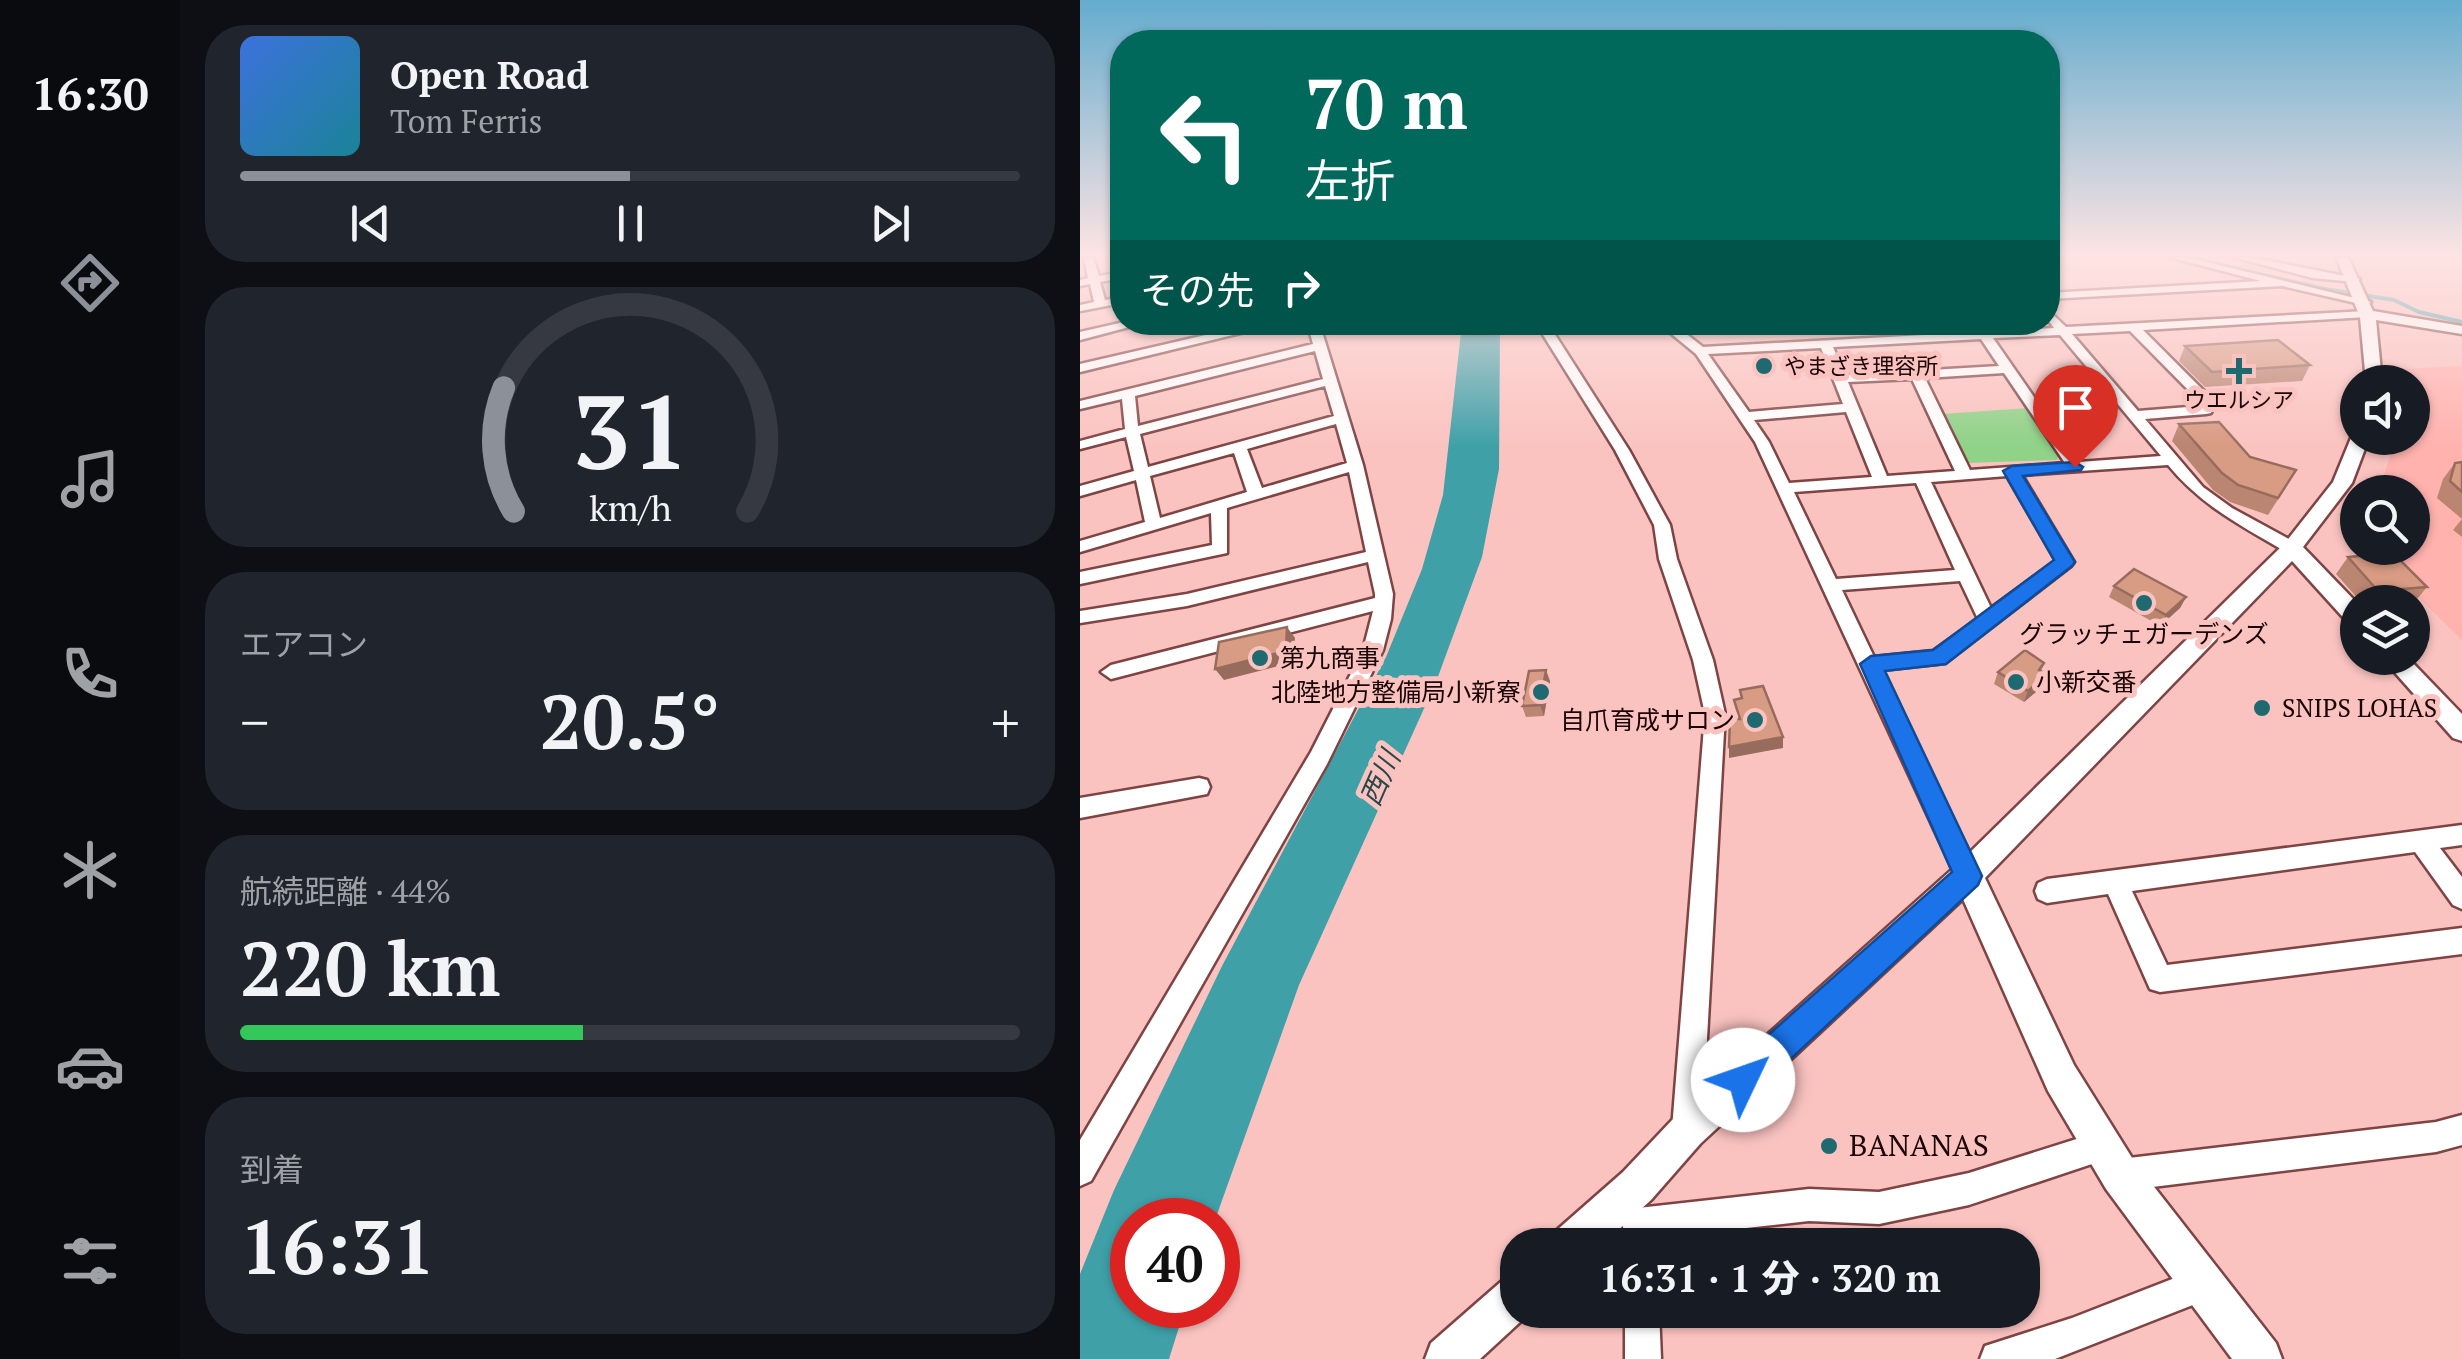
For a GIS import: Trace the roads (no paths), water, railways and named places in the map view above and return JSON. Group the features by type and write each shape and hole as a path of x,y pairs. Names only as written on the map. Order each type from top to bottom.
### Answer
{"street":[{"path":"2061,330 2213,320"},
{"path":"2369,320 2375,365"},
{"path":"2420,320 2462,330"},
{"path":"2132,326 2208,402 2206,410 2134,416"},
{"path":"1080,336 1110,329"},
{"path":"2061,330 2211,502 2292,548 2340,600"},
{"path":"1080,368 1223,335"},
{"path":"1080,1170 1320,758 1373,650 1383,602 1375,555 1355,465 1317,335"},
{"path":"1549,335 1622,450 1662,525 1668,558 1703,660 1715,714 1687,1132"},
{"path":"1679,335 1700,352 1762,442 1871,664 2061,1078 2112,1161 2260,1359"},
{"path":"1889,335 1892,342"},
{"path":"1700,352 1972,335"},
{"path":"1985,335 2075,467"},
{"path":"1080,406 1321,346"},
{"path":"1826,346 1882,480"},
{"path":"1840,379 2008,369"},
{"path":"1917,374 1965,474"},
{"path":"1080,445 1330,381"},
{"path":"1128,394 1132,432 1154,526"},
{"path":"1745,417 1851,407"},
{"path":"1080,490 1340,419"},
{"path":"1239,447 1256,494"},
{"path":"1591,1228 1687,1132 1968,876 2292,548 2342,483 2353,455"},
{"path":"1783,488 2171,460"},
{"path":"1080,547 1355,465"},
{"path":"1871,664 1938,658 2065,562 2012,471"},
{"path":"1920,478 1988,621"},
{"path":"1080,578 1222,549 1219,505"},
{"path":"1080,617 1187,600 1375,555"},
{"path":"1831,585 1966,575"},
{"path":"1111,672 1383,602"},
{"path":"2410,675 2462,731"},
{"path":"1080,808 1199,786"},
{"path":"2046,891 2462,836"},
{"path":"2421,841 2462,897"},
{"path":"2116,884 2160,979 2462,941"},
{"path":"1673,1228 1810,1204 1879,1208 2112,1161 2436,1137 2462,1130"},
{"path":"1637,1186 1639,1228"},
{"path":"1998,1359 2072,1336 2203,1284"},
{"path":"1447,1359 1500,1311"},
{"path":"1642,1328 1643,1359"}],"water":[{"name":"西川","path":"1461,335 1500,335 1499,469 1482,557 1436,682 1299,985 1223,1198 1111,1198 1222,966 1386,657 1422,569 1443,495"},
{"path":"1110,1200 1110,1328 1179,1328 1169,1359 1080,1359 1080,1274"}],"waterway":[{"path":"2455,320 2462,322"}],"place":[{"name":"やまざき理容所","path":"1764,366"},
{"name":"ウエルシア","path":"2239,371"},
{"name":"グラッチェガーデンズ","path":"2144,603"},
{"name":"第九商事","path":"1260,658"},
{"name":"小新交番","path":"2016,682"},
{"name":"北陸地方整備局小新寮","path":"1541,692"},
{"name":"SNIPS LOHAS","path":"2262,708"},
{"name":"自爪育成サロン","path":"1755,720"},
{"name":"BANANAS","path":"1829,1146"}]}
